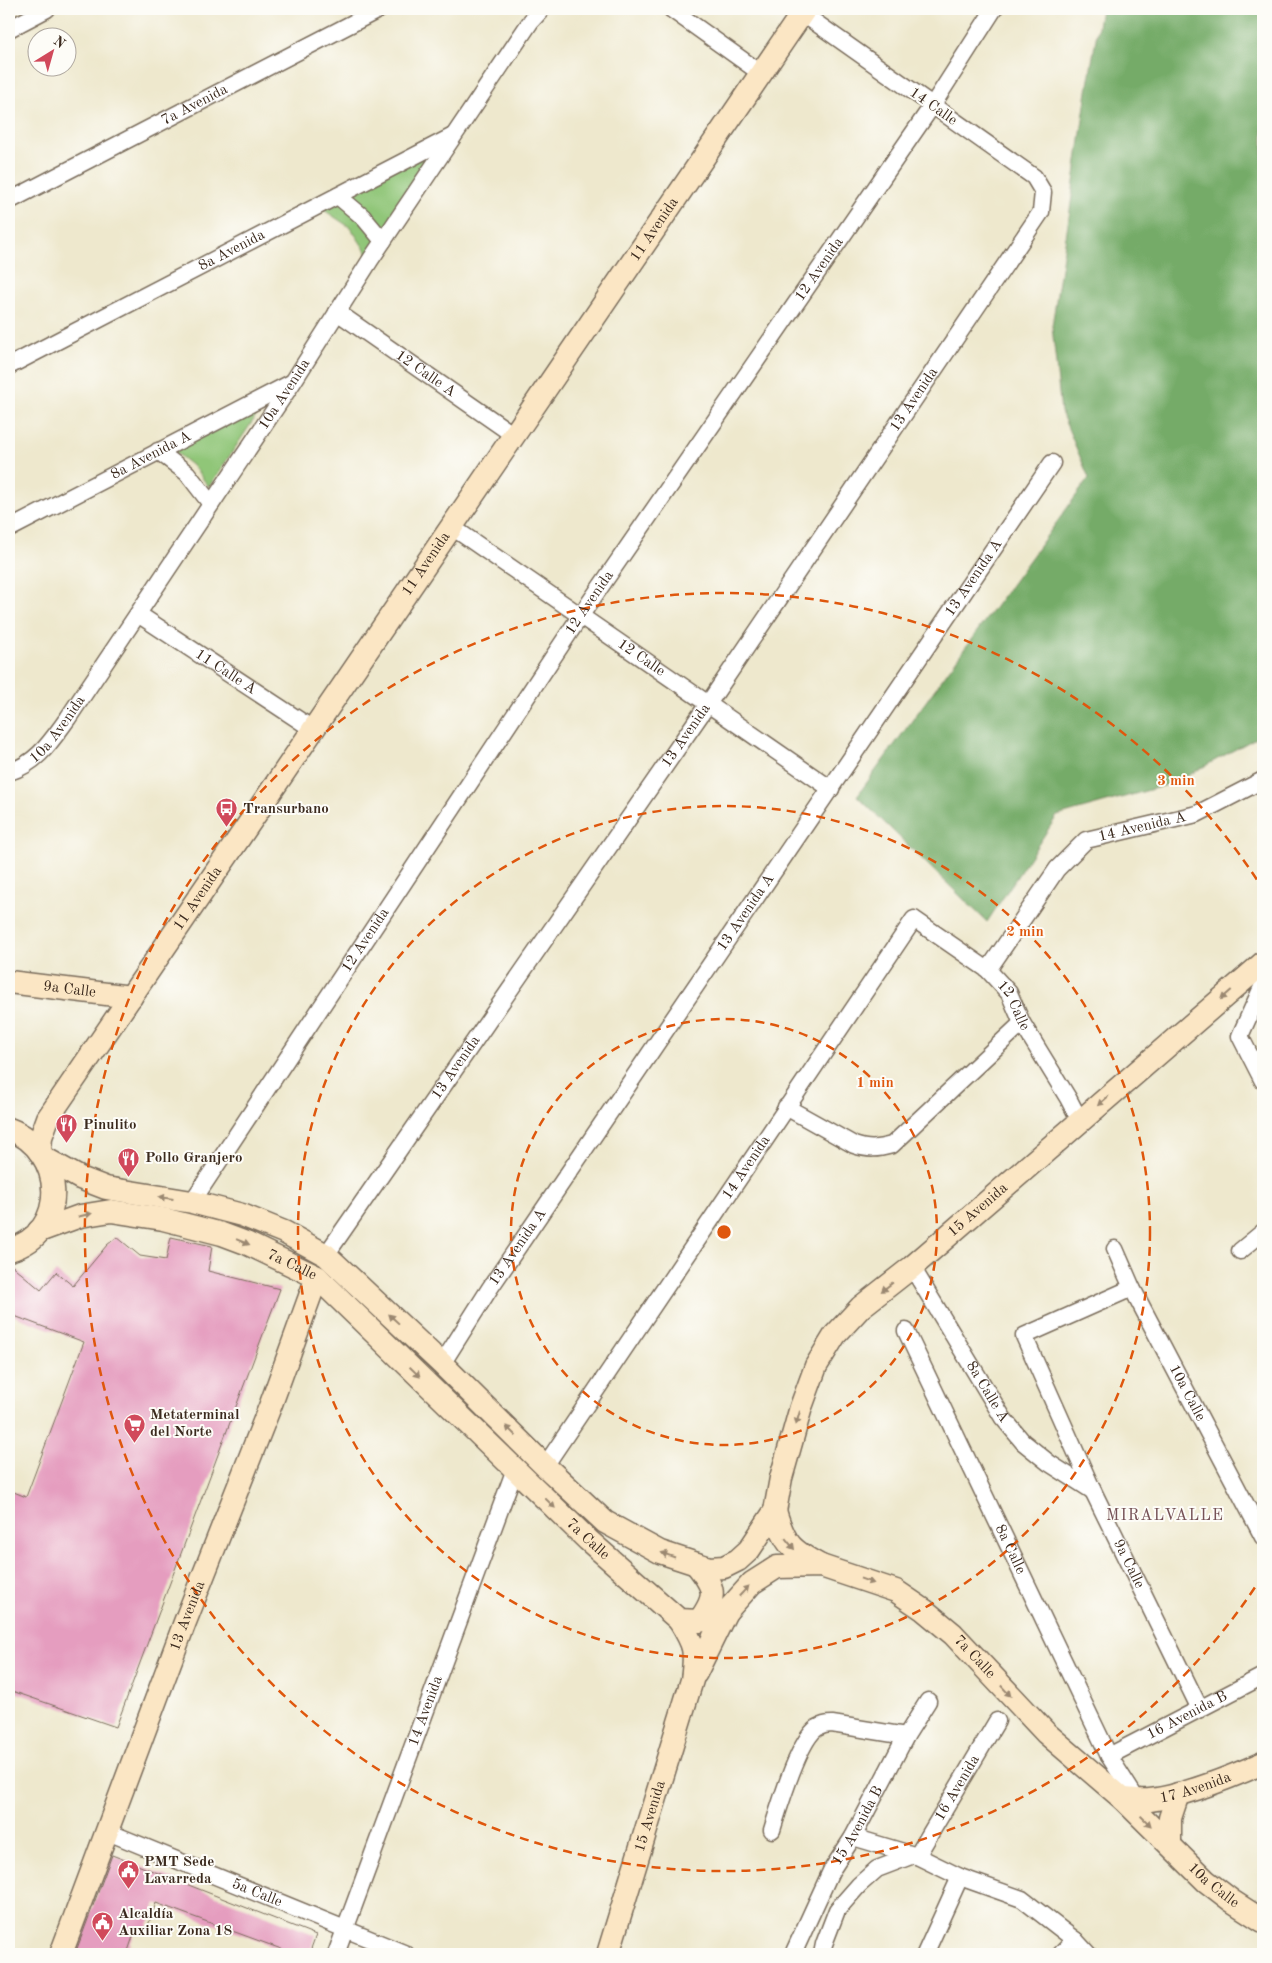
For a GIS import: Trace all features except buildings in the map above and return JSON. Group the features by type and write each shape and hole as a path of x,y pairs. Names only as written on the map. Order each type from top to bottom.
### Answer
{"main road":[{"name":"11 Avenida","path":"43,1155 41,1137 48,1118 762,74 803,11"},
{"name":"15 Avenida","path":"775,1510 786,1460 816,1366 835,1335 861,1307 912,1267 1263,963"},
{"name":"9a Calle","path":"9,982 132,996"},
{"name":"11 Avenida","path":"16,1132 48,1118"},
{"path":"16,1132 32,1141 43,1155 53,1177 54,1196 48,1215 39,1231"},
{"name":"7a Calle","path":"43,1155 80,1178 106,1188 131,1194 192,1202 264,1223 326,1256 442,1364 545,1466 605,1522 660,1552 709,1568 724,1566 738,1560 749,1550 775,1510"},
{"name":"7a Calle","path":"9,1250 28,1240 39,1231 80,1216 111,1211 163,1219 222,1234 246,1243 317,1277 616,1566 689,1620 712,1618 726,1612 752,1583 777,1567 821,1566 896,1592 924,1610 953,1634 1046,1733 1130,1799"},
{"name":"13 Avenida","path":"61,1954 185,1622 271,1404 317,1277"},
{"path":"775,1510 782,1535 798,1554 821,1566"},
{"path":"689,1620 711,1606 713,1592 708,1579 696,1564"},
{"name":"15 Avenida","path":"692,1680 726,1612"},
{"name":"15 Avenida","path":"608,1954 692,1680 696,1656 689,1620"},
{"name":"17 Avenida","path":"1130,1799 1149,1800 1178,1794 1235,1776 1263,1763"},
{"path":"1170,1844 1170,1818 1178,1794"},
{"name":"10a Calle","path":"1130,1799 1206,1881 1232,1902 1263,1921"}],"street":[{"path":"9,29 47,9"},
{"name":"10a Avenida","path":"13,771 27,764 45,750 293,382 336,312 454,135 531,21 542,9"},
{"path":"671,9 762,74"},
{"name":"12 Avenida","path":"192,1202 581,615 932,106 994,9"},
{"name":"7a Avenida","path":"9,201 374,10"},
{"name":"14 Calle","path":"803,11 932,106 1034,177 1043,192 1041,212"},
{"name":"8a Avenida","path":"9,366 454,135"},
{"path":"338,196 363,217 383,241"},
{"name":"13 Avenida","path":"326,1256 708,704 1041,212"},
{"name":"12 Calle A","path":"336,312 515,436"},
{"name":"8a Avenida A","path":"9,529 293,382"},
{"path":"158,451 187,473 211,504"},
{"name":"13 Avenida A","path":"442,1364 490,1288 1052,463"},
{"name":"12 Calle","path":"452,527 831,789"},
{"name":"11 Calle A","path":"138,614 314,730"},
{"name":"14 Avenida A","path":"988,970 1057,869 1086,840 1197,814 1263,780"},
{"name":"12 Calle","path":"914,919 988,970 1009,993 1022,1023 1080,1121"},
{"name":"14 Avenida","path":"545,1466 914,919"},
{"path":"1263,985 1240,1036 1263,1080"},
{"path":"786,1107 854,1145 876,1150 892,1145 1022,1023"},
{"path":"1240,1251 1263,1232"},
{"name":"10a Calle","path":"1115,1248 1132,1288 1263,1537"},
{"name":"8a Calle A","path":"912,1267 1003,1418 1023,1442 1049,1464 1093,1492"},
{"name":"9a Calle","path":"1132,1288 1024,1336 1093,1492 1200,1709"},
{"name":"8a Calle","path":"906,1331 1130,1799"},
{"name":"14 Avenida","path":"336,1954 516,1469"},
{"name":"16 Avenida B","path":"1113,1762 1200,1709 1263,1676"},
{"name":"15 Avenida B","path":"793,1954 831,1871 853,1837 906,1736 928,1701"},
{"name":"16 Avenida","path":"914,1856 997,1721"},
{"path":"772,1830 787,1781 806,1741 816,1728 824,1724 832,1724 906,1736"},
{"name":"5a Calle","path":"108,1832 406,1954"},
{"path":"853,1837 914,1856 960,1877 1022,1899 1075,1940 1088,1954"},
{"path":"822,1954 837,1910 859,1886 877,1869 914,1856"},
{"path":"925,1954 960,1877"},
{"path":"1061,1954 1075,1940"}],"green space":[{"path":"1101,9 1263,9 1263,734 1174,783 1057,816 987,922 857,796 1089,478 1061,412 1052,326"},
{"path":"454,135 371,259 351,228 318,206"},
{"path":"262,407 209,487 194,467 174,451"}],"place":[{"name":"Transurbano","path":"227,828"},
{"name":"Pinulito","path":"67,1144"},
{"name":"Pollo Granjero","path":"129,1177"},
{"name":"Metaterminal del Norte","path":"134,1443"},
{"name":"PMT Sede Lavarreda","path":"128,1890"},
{"name":"Alcaldía Auxiliar Zona 18","path":"102,1942"}],"district":[{"name":"MIRALVALLE","path":"1165,1516"}]}
